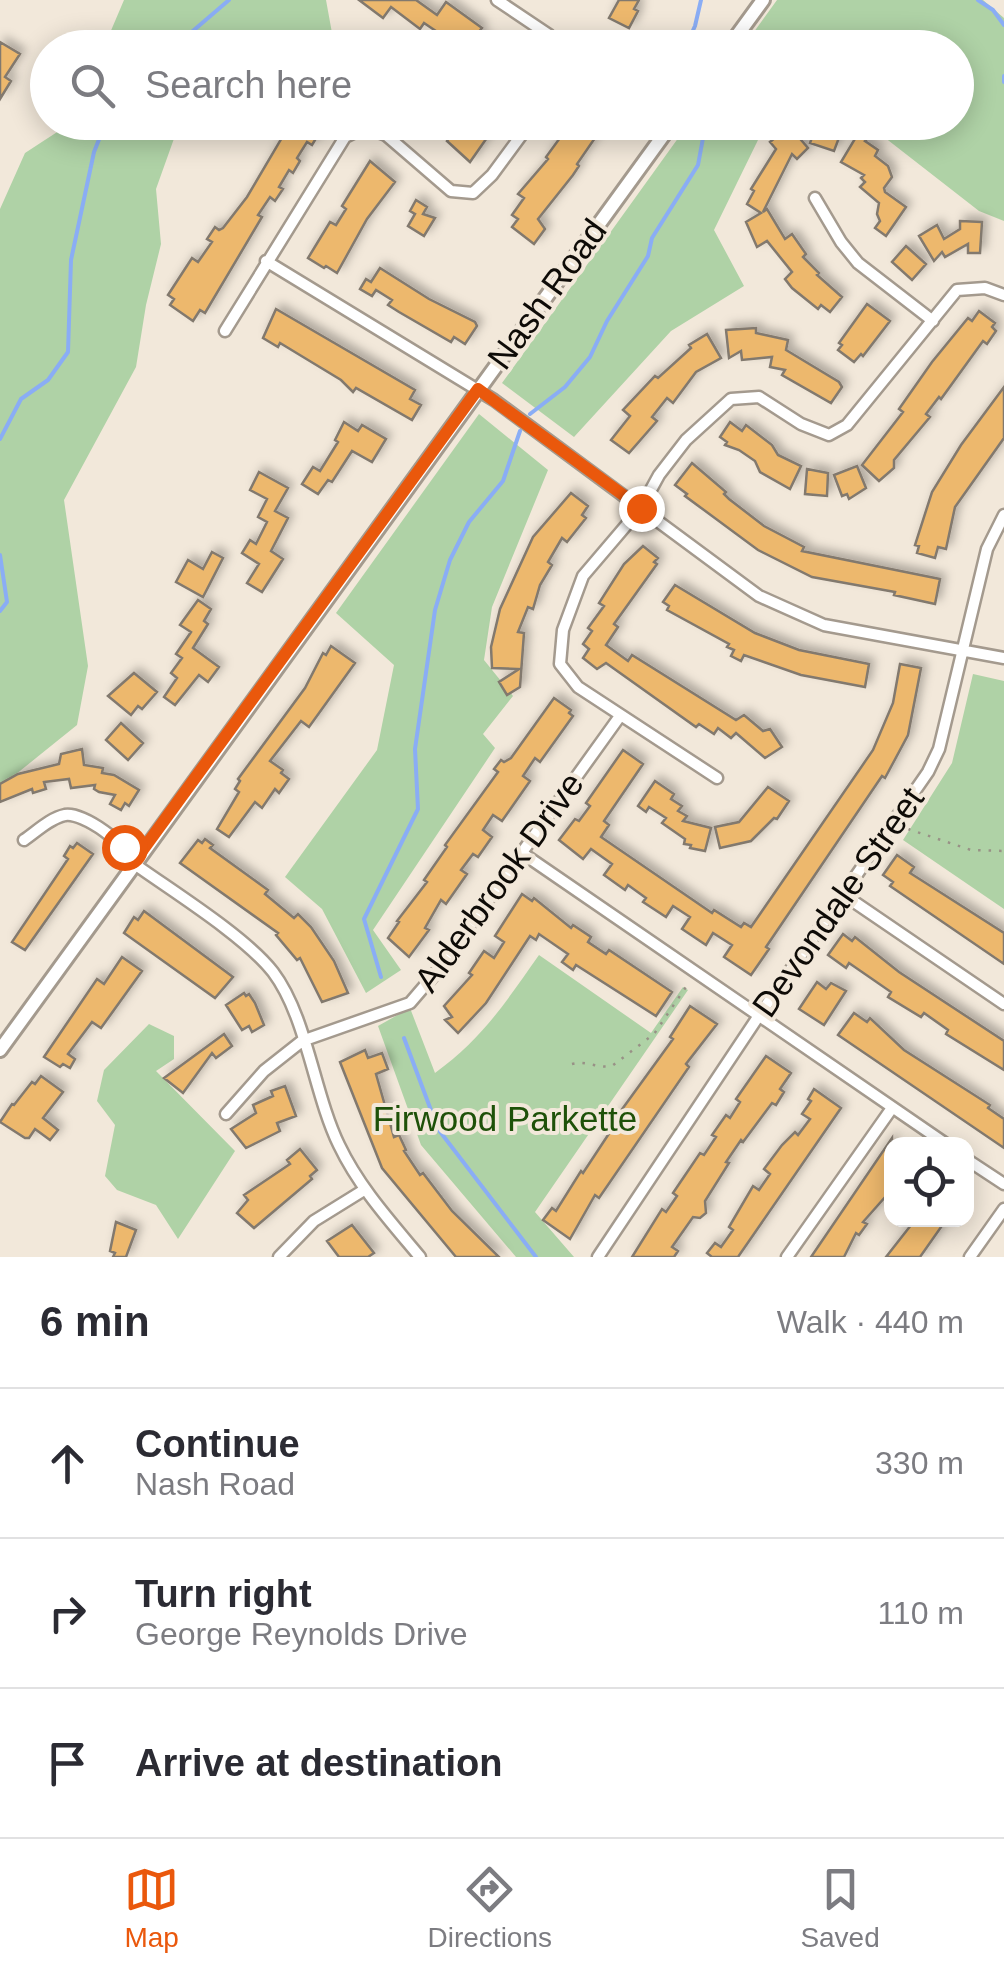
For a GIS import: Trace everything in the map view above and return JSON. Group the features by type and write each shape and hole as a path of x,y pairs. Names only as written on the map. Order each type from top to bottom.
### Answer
{"street":[{"path":"741,30 763,0"},
{"path":"503,2 538,30"},
{"path":"225,331 343,140"},
{"path":"392,140 451,191 473,193 518,140"},
{"name":"Nash Road","path":"0,1050 661,140"},
{"path":"815,198 840,242 858,263 933,321"},
{"path":"266,261 478,389 758,596 824,624 1004,658"},
{"path":"718,778 578,686 560,664 562,630 583,576 641,508 658,475 686,440 731,399 759,397 800,424 829,435 847,425 956,290 985,288 1004,295"},
{"name":"Devondale Street","path":"598,1257 928,772 938,749 987,549 1004,515"},
{"name":"Alderbrook Drive","path":"226,1114 264,1071 302,1041 410,1003 620,716"},
{"path":"24,840 56,818 70,814 85,819 128,850 134,862 247,947 273,972 288,1000 338,1143 364,1190 420,1257"},
{"path":"522,853 936,1137"},
{"path":"844,895 1004,1004"},
{"path":"787,1257 892,1108"},
{"path":"974,1164 1004,1184"},
{"path":"279,1257 314,1221 364,1190"},
{"path":"970,1257 1004,1208"}],"path":[{"path":"908,829 971,850 1004,851"},
{"path":"572,1064 612,1066 654,1034 695,974"}],"green space":[{"path":"124,0 326,0 331,30 111,30"},
{"path":"777,0 983,0 1004,18 1004,221 979,211 888,140 974,140 974,30 755,30"},
{"path":"45,140 174,140 156,189 161,244 136,367 64,500 88,666 77,725 0,787 0,209 25,153"},
{"path":"677,140 758,140 714,230 744,286 671,331 574,437 502,383"},
{"path":"479,414 548,470 492,607 484,660 513,696 483,734 495,748 373,930 401,970 366,993 322,909 285,877 377,750 394,665 336,613"},
{"path":"973,674 1004,681 1004,909 903,840 952,763"},
{"name":"Firwood Parkette","path":"539,955 651,1033 683,987 688,990 535,1212 574,1257 516,1257 421,1145 378,1026 410,1008 435,1073 480,1033"},
{"path":"149,1024 174,1036 174,1059 156,1071 235,1151 178,1239 156,1205 117,1190 105,1176 115,1125 97,1101 104,1070"}],"building":[{"path":"359,0 416,0 437,15 446,2 482,28 434,30 424,23 420,29 391,7 383,18"},
{"path":"619,0 639,0 629,28 609,18"},
{"path":"0,42 20,54 5,77 11,81 0,99"},
{"path":"281,140 315,140 312,145 307,142 293,173 289,170 279,187 283,189 275,201 270,197 258,215 262,217 205,313 200,310 193,321 170,305 174,299 168,295 192,258 198,262 212,242 207,239 215,227 223,228 247,197"},
{"path":"448,140 485,140 470,162"},
{"path":"558,140 594,140 573,175 538,219 545,229 534,244 512,227 518,219 512,215 524,198 518,194"},
{"path":"801,140 808,148 797,159 792,154 763,212 767,209 785,239 792,234 817,275 842,297 830,312 821,305 818,309 792,288 785,279 792,272 767,241 757,247 746,222 761,213 747,204 754,191 751,189 776,149 770,142"},
{"path":"811,140 838,140 834,151 810,143"},
{"path":"854,140 866,140 878,150 875,156 888,166 892,177 885,192 906,207 886,236 875,228 880,221 879,203 860,187 865,182 861,178 864,175 841,162"},
{"path":"370,161 395,182 367,219 337,273 308,258 330,222 336,225 346,209 342,206"},
{"path":"416,200 427,207 423,214 435,218 424,236 408,226 415,214 410,211"},
{"path":"960,221 982,222 980,253 968,253 968,244 945,257 942,252 934,261 919,236 937,225 944,239 960,229"},
{"path":"906,246 926,264 912,280 892,262"},
{"path":"380,268 475,322 477,326 465,344 454,337 451,342 399,312 388,305 392,300 376,290 372,296 360,289 366,279 371,282"},
{"path":"867,304 890,321 854,362 838,350 842,345 839,343"},
{"path":"276,309 415,390 410,399 421,405 412,420 356,388 353,392 341,380 280,343 278,347 263,338"},
{"path":"979,311 995,323 992,327 996,331 987,344 983,341 939,397 926,414 930,417 894,460 894,468 879,481 862,465 903,412 899,409 932,362 968,318 972,321"},
{"path":"756,328 756,333 788,340 786,350 839,382 842,387 831,403 782,375 785,370 770,367 772,357 742,360 741,351 729,358 726,330"},
{"path":"707,334 721,358 696,372 673,403 667,398 652,417 657,421 629,453 611,440 630,416 623,410 655,376 658,378 691,348 689,345"},
{"path":"1004,387 1004,438 955,507 946,549 938,547 935,558 917,553 919,546 915,545 932,492"},
{"path":"344,422 358,431 362,425 386,439 372,462 352,451 332,482 328,480 318,494 302,484 313,467 320,471 338,442 335,440"},
{"path":"730,422 742,431 746,425 772,445 778,455 801,466 790,489 760,472 755,461 739,450 725,445 727,442 720,437"},
{"path":"692,463 729,499 764,526 804,547 802,551 940,579 935,604 894,595 895,592 812,577 758,550 675,485"},
{"path":"857,466 866,488 849,499 847,494 842,496 834,475"},
{"path":"807,469 828,473 827,496 805,494"},
{"path":"259,472 288,488 275,511 288,518 271,551 283,559 262,592 247,583 259,564 242,553 250,540 256,544 267,522 258,517 267,499 250,490"},
{"path":"571,493 588,506 582,515 586,518 567,542 562,538 548,562 552,565 518,632 524,633 520,687 507,695 499,682 519,669 492,668 491,647 500,609 533,537"},
{"path":"643,546 658,558 654,562 657,564 614,624 618,627 606,645 628,661 632,655 736,720 744,715 763,731 770,729 782,747 765,758 736,733 731,738 718,728 714,734 699,724 696,727 606,663 597,669 583,658 589,649 583,644 592,631 588,628 604,606 599,603 624,564"},
{"path":"212,552 223,558 203,597 176,582 188,560 203,569"},
{"path":"675,585 755,633 799,650 869,664 865,687 801,675 744,655 741,661 731,656 734,650 727,647 729,644 667,610 669,606 663,602"},
{"path":"198,600 211,609 204,621 208,624 193,648 219,667 208,682 199,675 175,705 164,697 177,678 171,673 182,658 176,654 191,632 180,625"},
{"path":"331,646 355,663 309,727 301,721 270,761 289,779 279,793 275,789 262,808 255,802 229,837 217,829 239,792 235,789 238,779"},
{"path":"900,664 921,668 908,735 885,778 882,776 751,975 724,957 732,945 713,933 706,945 682,929 690,917 673,906 666,917 643,902 646,898 628,885 625,890 604,875 612,864 591,849 583,859 559,840 590,806 586,803 623,750 643,764 604,821 609,825 601,837 712,913 714,910 741,927 744,923 751,927 873,750 893,703"},
{"path":"134,673 157,692 131,715 108,696"},
{"path":"554,698 573,716 540,762 535,758 523,776 530,781 502,821 493,815 483,830 492,837 478,857 473,854 461,870 467,874 446,904 441,900 425,928 429,930 409,957 388,938 397,921 498,772 494,769 501,760 511,758"},
{"path":"121,723 143,743 128,760 106,740"},
{"path":"82,749 84,765 103,768 102,773 114,775 139,790 129,806 125,803 121,810 110,804 115,795 99,792 95,785 71,788 69,779 44,782 46,789 33,793 32,789 0,802 0,784 18,774 59,764 61,754"},
{"path":"655,781 674,794 671,799 682,806 678,811 687,816 683,821 711,828 705,851 684,844 685,839 662,823 666,818 649,807 646,812 638,806"},
{"path":"768,787 789,801 777,819 751,841 720,848 715,827 739,822"},
{"path":"205,839 213,845 210,848 268,890 265,894 311,927 334,961 348,993 322,1002 300,958 297,960 278,933 180,863 198,840 202,843"},
{"path":"77,843 93,854 25,950 12,942 68,859 64,856 70,846 73,848"},
{"path":"897,855 914,867 910,873 1004,933 1004,964 890,886 893,882 883,875"},
{"path":"522,894 591,937 588,942 606,954 609,950 672,992 656,1016 576,965 573,970 562,962 568,954 539,934 536,940 530,936 486,1003 458,1033 445,1020 452,1017 444,1006 472,975 469,973 484,951 494,958 504,942 495,936"},
{"path":"144,911 233,977 215,998 124,933 134,917 138,920"},
{"path":"843,934 852,941 855,937 899,972 1004,1041 1004,1070 946,1034 948,1030 924,1013 921,1017 888,997 891,992 849,963 846,968 828,955"},
{"path":"122,957 142,971 101,1028 92,1022 68,1054 75,1059 70,1068 44,1057 97,979 104,984"},
{"path":"817,982 826,989 831,983 846,991 824,1025 799,1009"},
{"path":"244,993 255,1003 264,1025 252,1032 249,1026 242,1030 226,1005"},
{"path":"690,1006 717,1024 686,1064 689,1067 599,1198 595,1195 570,1239 543,1220 552,1208 556,1211 583,1173 610,1132 607,1130 673,1039 670,1037"},
{"path":"854,1013 867,1022 870,1018 904,1050 990,1105 988,1108 1004,1119 1004,1148 838,1035"},
{"path":"224,1034 232,1046 216,1058 212,1053 183,1093 164,1078"},
{"path":"365,1050 368,1058 382,1053 388,1069 376,1074 394,1137 399,1135 404,1151 420,1175 423,1173 452,1211 499,1257 456,1257 382,1168 340,1062"},
{"path":"766,1056 791,1073 780,1089 784,1092 726,1162 729,1163 705,1201 706,1213 700,1218 693,1217 672,1247 678,1251 674,1257 632,1257 662,1209 666,1212 677,1196 673,1193 700,1153 704,1155 726,1115 730,1118 740,1102 736,1099"},
{"path":"41,1076 63,1092 43,1118 58,1130 50,1140 35,1129 25,1138 0,1122 12,1104"},
{"path":"285,1086 296,1116 277,1123 280,1131 246,1148 231,1129 256,1113 253,1105"},
{"path":"814,1089 841,1108 738,1257 712,1257 707,1253 715,1243 721,1247 733,1230 729,1227 753,1186 759,1190 770,1174 764,1169 782,1145 795,1132 798,1135 810,1119 802,1114"},
{"path":"300,1149 317,1170 310,1176 312,1179 254,1228 237,1213 248,1200 244,1195 290,1164 287,1160"},
{"path":"884,1150 884,1198 863,1222 867,1224 859,1235 856,1233 844,1257 811,1257"},
{"path":"116,1222 136,1230 126,1257 113,1257 115,1253 110,1251"},
{"path":"352,1225 374,1253 368,1257 339,1257 327,1241"},
{"path":"910,1227 941,1227 920,1257 886,1257"}],"waterway":[{"path":"194,30 229,0"},
{"path":"693,30 701,0"},
{"path":"978,0 993,10 1004,25"},
{"path":"1004,76 1004,82"},
{"path":"0,439 21,399 48,380 68,352 71,260 99,140"},
{"path":"530,414 565,387 590,357 607,321 648,256 652,238 698,165 703,140"},
{"path":"381,977 364,919 418,809 415,749 435,610 450,560 469,522 503,481 520,431"},
{"path":"0,555 7,602 0,611"},
{"path":"404,1038 438,1129 536,1257"}],"route":[{"path":"124,847 134,862 478,389 641,508"}]}
